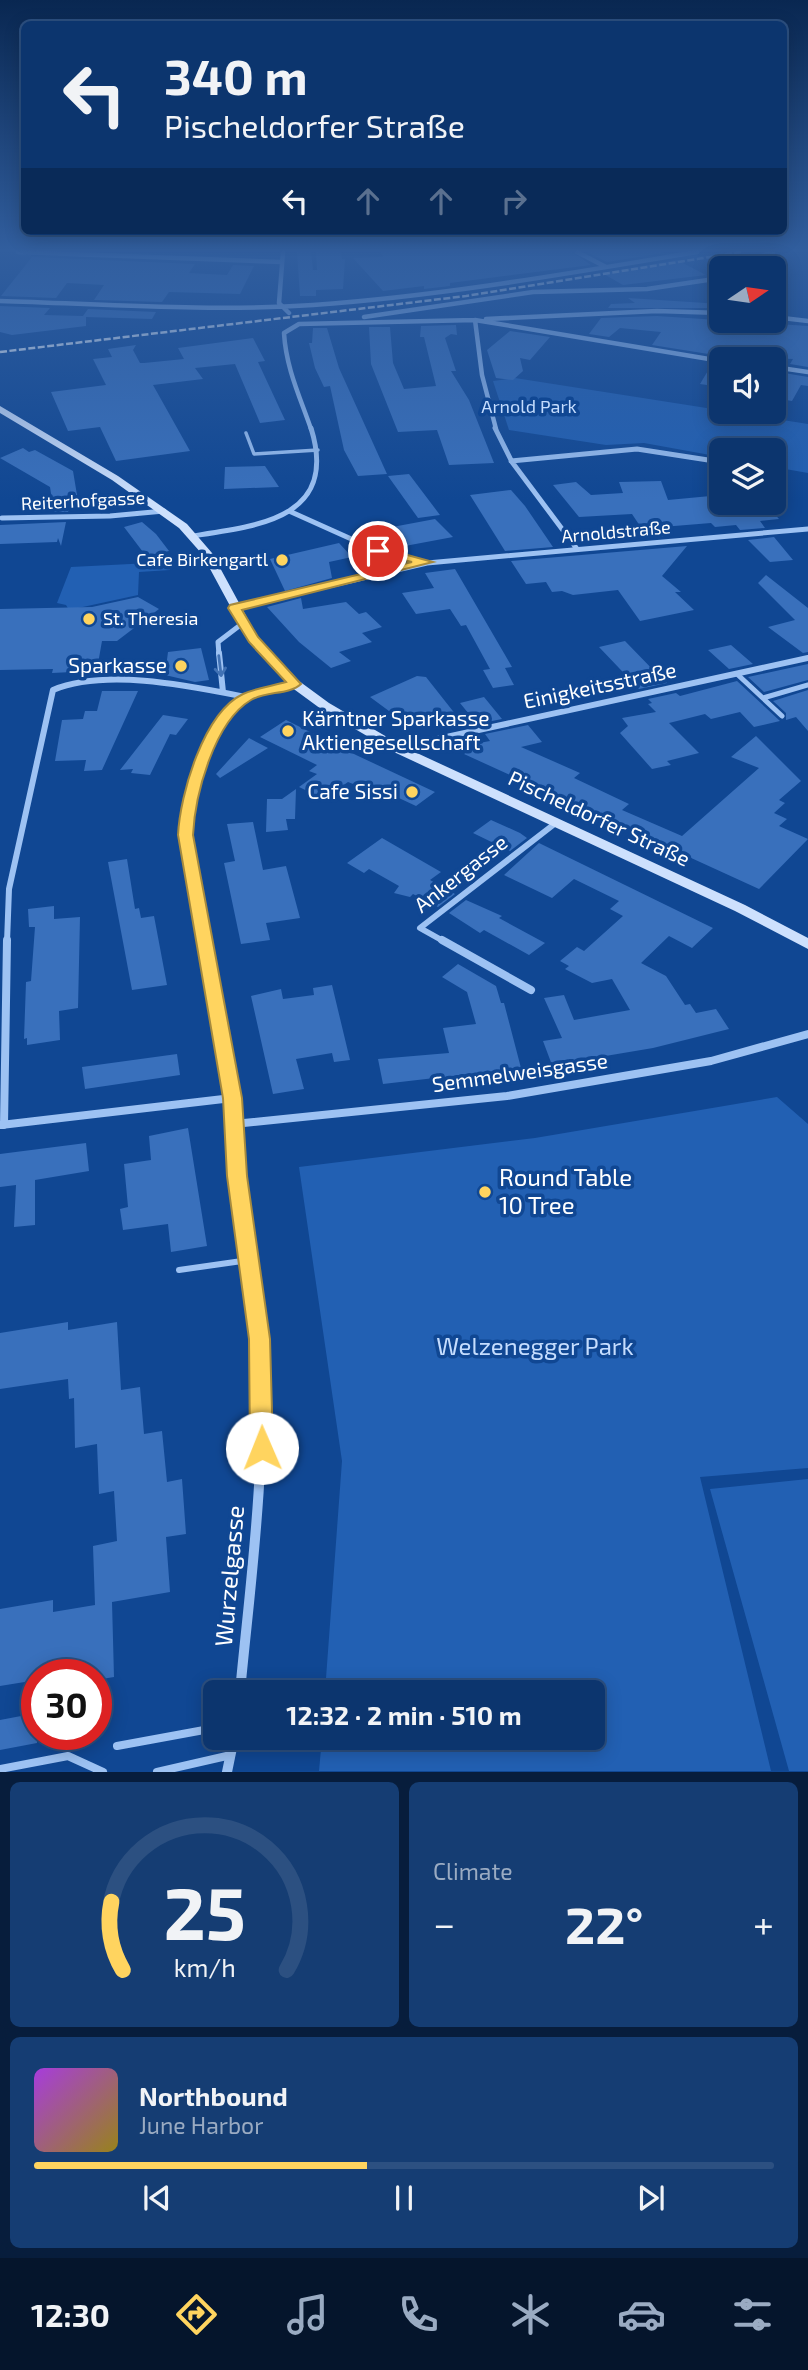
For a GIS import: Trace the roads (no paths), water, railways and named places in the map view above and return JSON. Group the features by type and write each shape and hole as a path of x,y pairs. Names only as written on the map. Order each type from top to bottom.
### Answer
{"main road":[{"name":"Pischeldorfer Straße","path":"0,409 165,511 207,553 253,639 295,684 325,706 400,750 556,821 808,944"}],"street":[{"path":"192,536 247,527 289,511 304,502 314,491 320,470 318,450 283,352 284,335"},
{"path":"477,335 482,377 496,428 511,461 578,549"},
{"path":"563,335 709,359"},
{"path":"786,369 808,372"},
{"path":"511,461 637,449 709,460"},
{"name":"Reiterhofgasse","path":"2,518 110,516 165,511"},
{"name":"Arnoldstraße","path":"289,511 378,551 427,562"},
{"name":"Arnoldstraße","path":"235,608 427,562 808,529"},
{"path":"223,692 218,642 243,622"},
{"name":"Einigkeitsstraße","path":"400,750 419,743 808,658"},
{"path":"232,1098 2,1125 9,889 53,690 68,683 167,682 246,697 295,684"},
{"name":"Wurzelgasse","path":"241,1680 262,1448 259,1339 232,1098 186,835 192,787 204,753 225,717 246,697"},
{"name":"Ankergasse","path":"531,990 420,928 556,821"},
{"name":"Semmelweisgasse","path":"233,1124 507,1096 711,1061 808,1034"},
{"path":"227,1772 232,1750"}],"lane":[{"path":"246,433 254,454 318,450"},
{"path":"737,674 782,716"},
{"path":"763,698 808,685"},
{"path":"179,1270 249,1260"},
{"path":"117,1746 203,1730"},
{"path":"157,1772 231,1755"},
{"path":"0,1769 68,1756 103,1772"}],"railway":[{"path":"0,352 144,335"}],"place":[{"name":"Cafe Birkengartl","path":"282,560"},
{"name":"St. Theresia","path":"89,619"},
{"name":"Sparkasse","path":"181,666"},
{"name":"Kärntner Sparkasse Aktiengesellschaft","path":"288,731"},
{"name":"Cafe Sissi","path":"412,792"},
{"name":"Round Table 10 Tree","path":"485,1192"}],"park label":[{"name":"Arnold Park","path":"529,407"},
{"name":"Welzenegger Park","path":"535,1347"}]}
